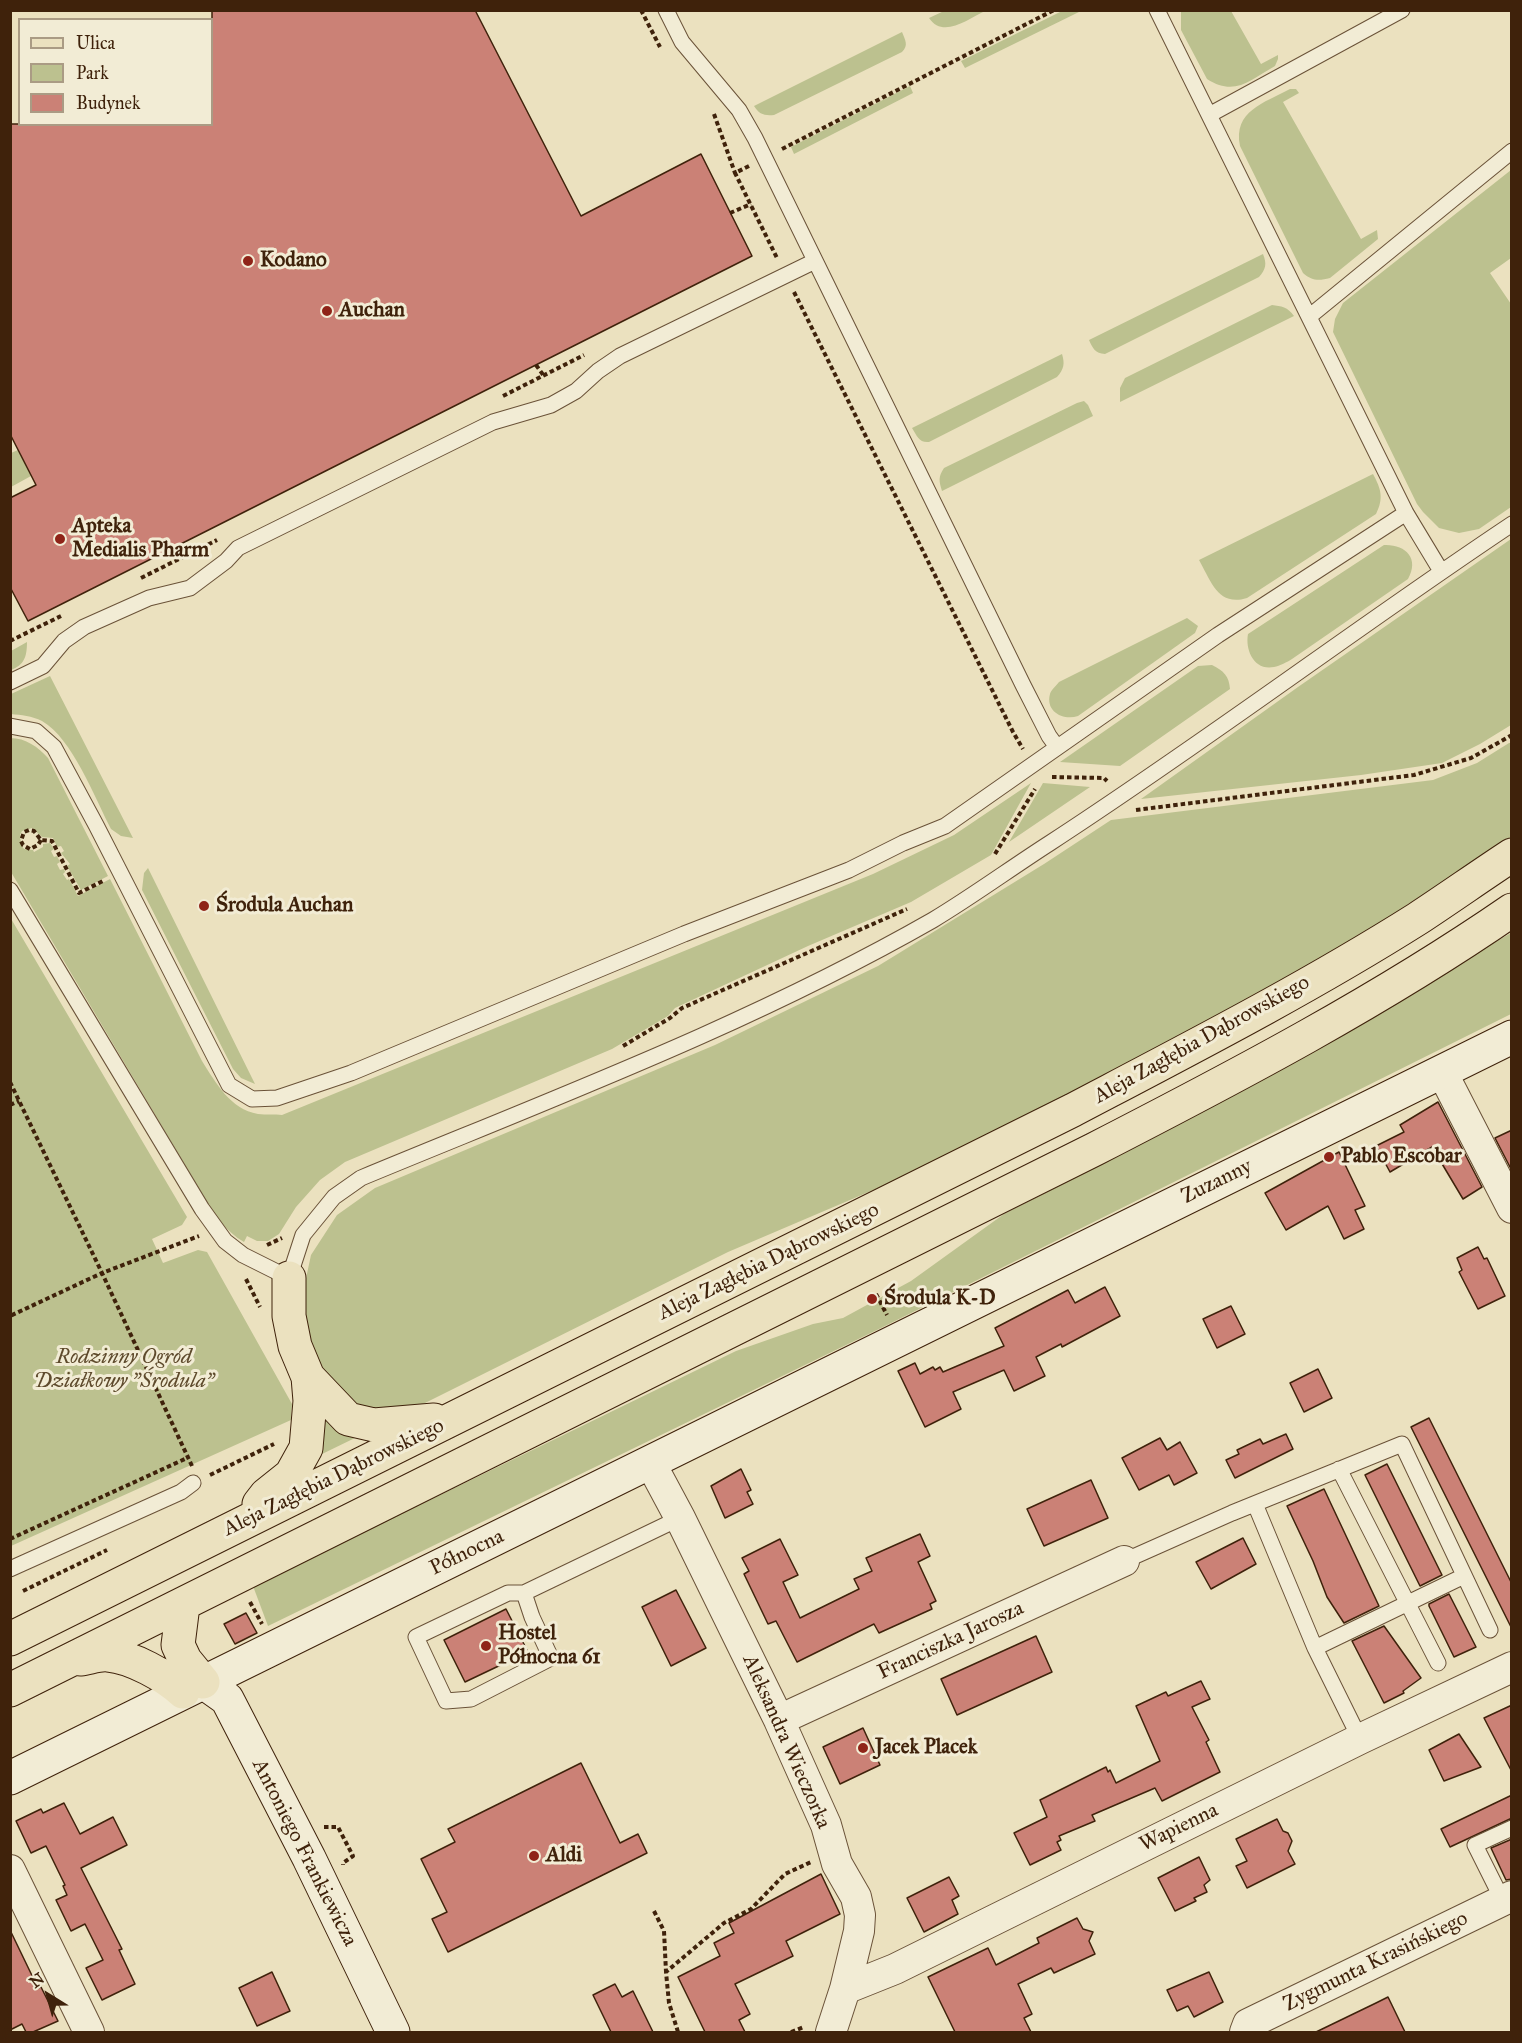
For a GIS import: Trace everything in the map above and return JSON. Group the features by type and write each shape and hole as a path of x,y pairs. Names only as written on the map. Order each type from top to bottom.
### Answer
{"main road":[{"name":"Aleja Zagłębia Dąbrowskiego","path":"10,1639 1073,1110 1199,1044 1308,983 1415,919 1512,855"},
{"path":"10,1690 1044,1176 1228,1080 1374,997 1512,910"},
{"path":"243,1524 266,1496 291,1474 306,1448 310,1401 308,1377 295,1346 289,1316 289,1278"},
{"path":"308,1377 348,1419 374,1425 454,1418"},
{"path":"69,1661 107,1655 146,1668 174,1684 193,1687 178,1645 183,1605"}],"street":[{"name":"Zuzanny","path":"923,1327 1512,1037"},
{"path":"1442,1072 1512,1208"},
{"name":"Północna","path":"10,1778 923,1327"},
{"name":"Aleksandra Wieczorka","path":"650,1462 779,1720 826,1825 837,1863 856,1897 860,1916 858,1931 845,1989 831,2032"},
{"name":"Franciszka Jarosza","path":"779,1720 1124,1561"},
{"name":"Wapienna","path":"845,1989 895,1969 1512,1666"},
{"name":"Antoniego Frankiewicza","path":"193,1687 227,1700 309,1858 393,2032"},
{"path":"10,1870 89,2032"},
{"name":"Zygmunta Krasińskiego","path":"1245,2032 1248,2024 1507,1898"}],"lane":[{"path":"666,10 682,42 739,110 765,158 1023,685 1057,747"},
{"path":"1157,10 1406,513 1442,571"},
{"path":"1209,115 1402,10"},
{"path":"1310,316 1512,151"},
{"path":"10,682 43,666 64,641 84,627 149,598 190,588 226,561 238,548 493,422 551,405 576,391 598,371 621,356 815,261"},
{"path":"10,726 36,731 54,747 229,1085 252,1098 277,1098 351,1073 695,930 849,870 903,843 945,826 1037,771 1057,747 1218,635 1406,513"},
{"path":"10,890 202,1209 225,1241 254,1262 289,1278 303,1235 334,1197 361,1178 643,1061 795,994 934,918 1119,798 1512,524"},
{"path":"1124,1561 1402,1444 1490,1630"},
{"path":"1339,1469 1438,1663"},
{"path":"10,1569 181,1492 193,1483"},
{"path":"1255,1504 1316,1648 1360,1739"},
{"path":"524,1593 532,1617 551,1658 471,1699 446,1701 416,1637 508,1593 524,1593 680,1518"},
{"path":"1316,1648 1464,1576"},
{"path":"1507,1898 1475,1845 1512,1828"}],"path":[{"path":"641,10 657,43 664,52"},
{"path":"735,173 1054,10"},
{"path":"708,107 715,116 735,173 786,276 1013,732 1037,771"},
{"path":"730,213 751,204"},
{"path":"536,365 544,376"},
{"path":"177,546 183,557"},
{"path":"1130,811 1414,775 1471,759 1512,735"},
{"path":"1037,771 1104,778 1107,781"},
{"path":"990,862 1037,771"},
{"path":"41,840 38,845 30,849 21,841 24,832 28,830 34,831 41,840 52,841 80,893 118,869"},
{"path":"10,1082 191,1464"},
{"path":"10,1105 19,1101"},
{"path":"10,1316 102,1273 205,1233"},
{"path":"876,1294 889,1318"},
{"path":"10,1539 187,1458"},
{"path":"666,1972 724,1923 751,1909 784,1874 812,1862 837,1863"},
{"path":"654,1911 664,1931 669,2003 678,2032"}],"green space":[{"path":"944,11 985,11 948,27 941,27 929,18"},
{"path":"1062,11 1081,11 965,68 961,61"},
{"path":"1181,11 1231,11 1261,64 1278,55 1275,66 1250,81 1234,86 1226,87 1207,79 1181,30"},
{"path":"902,32 906,45 902,52 774,115 762,114 754,106"},
{"path":"910,86 913,93 794,154 791,147"},
{"path":"1290,89 1296,89 1299,93 1283,102 1361,239 1377,230 1378,239 1326,279 1313,279 1303,273 1240,146 1241,124 1246,116 1261,104"},
{"path":"1511,170 1511,258 1490,273 1511,304 1511,507 1479,529 1459,533 1439,528 1417,504 1333,332 1335,319 1343,303"},
{"path":"1263,254 1265,266 1259,277 1105,354 1097,352 1092,346 1089,340"},
{"path":"1272,305 1284,308 1294,316 1120,402 1120,388 1125,378"},
{"path":"1062,354 1063,366 1057,377 929,442 921,440 912,428"},
{"path":"1084,401 1093,416 942,491 940,479 944,468"},
{"path":"18,450 31,476 11,487 11,453"},
{"path":"1373,474 1380,494 1376,514 1247,598 1229,599 1212,584 1199,560"},
{"path":"1511,539 1511,725 1442,763 1361,775 1141,799 1298,687"},
{"path":"1384,545 1398,547 1408,554 1412,565 1408,579 1288,661 1267,667 1256,663 1248,646 1248,634"},
{"path":"1187,618 1198,626 1195,633 1078,716 1062,716 1050,706 1050,694 1059,682"},
{"path":"27,642 24,660 11,670 11,651"},
{"path":"1212,665 1225,674 1230,689 1120,766 1060,762 1198,666"},
{"path":"50,676 133,838 121,836 111,829 73,754 53,729 38,719 11,714 11,694"},
{"path":"10,738 31,744 48,758 108,876 81,890 67,866 70,864 61,853 64,851 61,846 57,847 53,838 42,837 32,828 22,831 21,845 24,849 34,852 43,847 43,844 50,843 54,849 51,851 54,857 57,856 60,862 57,864 60,870 64,869 63,874 67,880 69,879 78,896 110,879 202,1061 232,1101 239,1107 258,1114 282,1115 873,874 954,835 1031,783 991,855 911,902 808,946 675,1008 668,1016 612,1049 345,1162 320,1180 296,1207 279,1234 268,1241 257,1241 247,1236 244,1242 226,1228 208,1204 11,872"},
{"path":"1511,743 1511,837 1352,941 1156,1051 932,1165 728,1252 421,1405 377,1412 352,1405 333,1390 319,1364 307,1328 302,1297 311,1255 337,1215 375,1188 715,1045 878,966 1111,820 1433,780 1477,763"},
{"path":"1043,783 1090,787 1009,842"},
{"path":"148,868 255,1084 241,1078 233,1069 142,890 144,873"},
{"name":"Rodzinny Ogród Działkowy \"Środula\"","path":"10,917 187,1217 182,1225 152,1239 163,1263 198,1250 207,1252 292,1404 291,1420 11,1546"},
{"path":"1511,933 1511,1014 879,1329 268,1626 253,1586 736,1351 813,1324 843,1318 911,1281 1004,1214 1163,1133"},
{"path":"325,1418 357,1437 320,1455"}],"building":[{"name":"Auchan","path":"212,10 475,10 581,216 701,154 752,256 28,621 10,587 10,498 36,485 10,434 10,124 18,124 18,126 213,126"},
{"path":"1438,1102 1482,1187 1463,1199 1432,1147 1390,1172 1376,1146 1404,1132 1400,1125"},
{"path":"1512,1130 1512,1169 1511,1169 1495,1138"},
{"path":"1339,1152 1365,1206 1355,1210 1364,1229 1344,1239 1328,1206 1286,1230 1265,1193"},
{"path":"1478,1247 1484,1259 1487,1258 1505,1296 1478,1309 1459,1272 1462,1270 1457,1258"},
{"path":"1105,1287 1120,1316 1062,1347 1061,1344 1036,1357 1045,1376 1014,1391 1004,1370 953,1392 961,1409 925,1427 898,1371 915,1363 920,1374 933,1367 935,1370 940,1367 943,1372 1004,1346 995,1328 1068,1290 1075,1303"},
{"path":"1231,1306 1245,1334 1217,1348 1203,1319"},
{"path":"1318,1369 1332,1398 1304,1412 1290,1383"},
{"path":"1429,1418 1512,1584 1512,1629 1411,1427"},
{"path":"1286,1434 1293,1449 1235,1478 1226,1460 1239,1454 1237,1450 1260,1439 1263,1444"},
{"path":"1160,1438 1167,1450 1180,1442 1197,1473 1174,1485 1169,1475 1139,1490 1122,1458"},
{"path":"1387,1464 1442,1575 1420,1586 1365,1475"},
{"path":"741,1469 751,1490 747,1492 753,1504 725,1518 711,1486"},
{"path":"1091,1480 1108,1518 1044,1546 1027,1509"},
{"path":"1324,1489 1379,1606 1344,1623 1327,1597 1287,1506"},
{"path":"920,1534 930,1556 918,1562 936,1601 930,1604 932,1609 879,1633 874,1624 797,1662 776,1621 768,1624 744,1574 749,1571 742,1558 780,1539 798,1575 783,1582 800,1618 859,1589 854,1579 872,1571 866,1558"},
{"path":"1243,1538 1256,1564 1211,1589 1196,1562"},
{"path":"676,1590 706,1648 671,1666 642,1607"},
{"path":"1449,1594 1476,1647 1454,1657 1429,1606"},
{"name":"Hostel Północna 61","path":"506,1609 528,1652 465,1682 444,1640"},
{"path":"246,1613 257,1633 235,1644 224,1624"},
{"path":"1384,1626 1421,1678 1403,1691 1404,1693 1384,1703 1352,1641"},
{"path":"1036,1636 1052,1672 957,1715 941,1679"},
{"path":"1201,1681 1210,1699 1192,1707 1209,1740 1206,1742 1220,1772 1162,1801 1155,1788 1092,1815 1095,1821 1059,1836 1061,1840 1057,1842 1061,1850 1030,1865 1014,1833 1047,1817 1040,1800 1106,1767 1108,1772 1110,1770 1116,1783 1160,1761 1136,1706 1166,1692 1168,1696"},
{"path":"1512,1705 1512,1772 1484,1718"},
{"path":"863,1728 880,1765 840,1784 823,1747"},
{"path":"1459,1734 1481,1767 1444,1781 1429,1750"},
{"name":"Aldi","path":"581,1763 620,1843 638,1834 647,1853 448,1952 432,1919 447,1912 421,1859 455,1842 448,1829"},
{"path":"1512,1795 1512,1818 1450,1847 1441,1829"},
{"path":"64,1803 80,1834 113,1817 127,1845 81,1868 122,1949 119,1950 135,1984 102,2000 86,1968 103,1960 85,1924 71,1931 56,1900 67,1895 63,1886 65,1885 46,1846 31,1853 16,1821 41,1809 43,1813"},
{"path":"1277,1819 1283,1831 1288,1833 1292,1841 1288,1851 1295,1864 1247,1888 1236,1866 1247,1861 1236,1839"},
{"path":"1512,1839 1512,1879 1506,1880 1491,1848"},
{"path":"1199,1857 1210,1880 1204,1885 1207,1892 1194,1898 1196,1901 1175,1911 1158,1878"},
{"path":"821,1874 840,1914 786,1941 793,1956 735,1984 750,2014 739,2020 745,2032 705,2032 678,1977 720,1956 714,1943 734,1933 729,1923"},
{"path":"949,1877 959,1896 952,1900 958,1914 924,1932 907,1898"},
{"path":"1077,1918 1083,1929 1093,1932 1089,1941 1095,1954 1054,1973 1051,1968 1018,1984 1032,2014 1024,2018 1031,2032 955,2032 928,1977 988,1948 996,1965 1039,1943 1037,1938"},
{"path":"10,1930 38,1988 41,1987 58,2021 33,2032 26,2032 22,2024 10,2030"},
{"path":"272,1972 290,2011 257,2026 239,1988"},
{"path":"1209,1972 1223,2002 1194,2017 1188,2006 1177,2011 1167,1990"},
{"path":"615,1984 622,1997 633,1991 653,2032 611,2032 593,1995"},
{"path":"1388,1997 1405,2032 1316,2032 1376,2003"}],"place":[{"name":"Kodano","path":"248,261"},
{"name":"Auchan","path":"327,311"},
{"name":"Apteka Medialis Pharm","path":"60,539"},
{"name":"Środula Auchan","path":"204,906"},
{"name":"Pablo Escobar","path":"1329,1157"},
{"name":"Środula K-D","path":"872,1299"},
{"name":"Hostel Północna 61","path":"486,1646"},
{"name":"Jacek Placek","path":"863,1748"},
{"name":"Aldi","path":"534,1856"}]}
